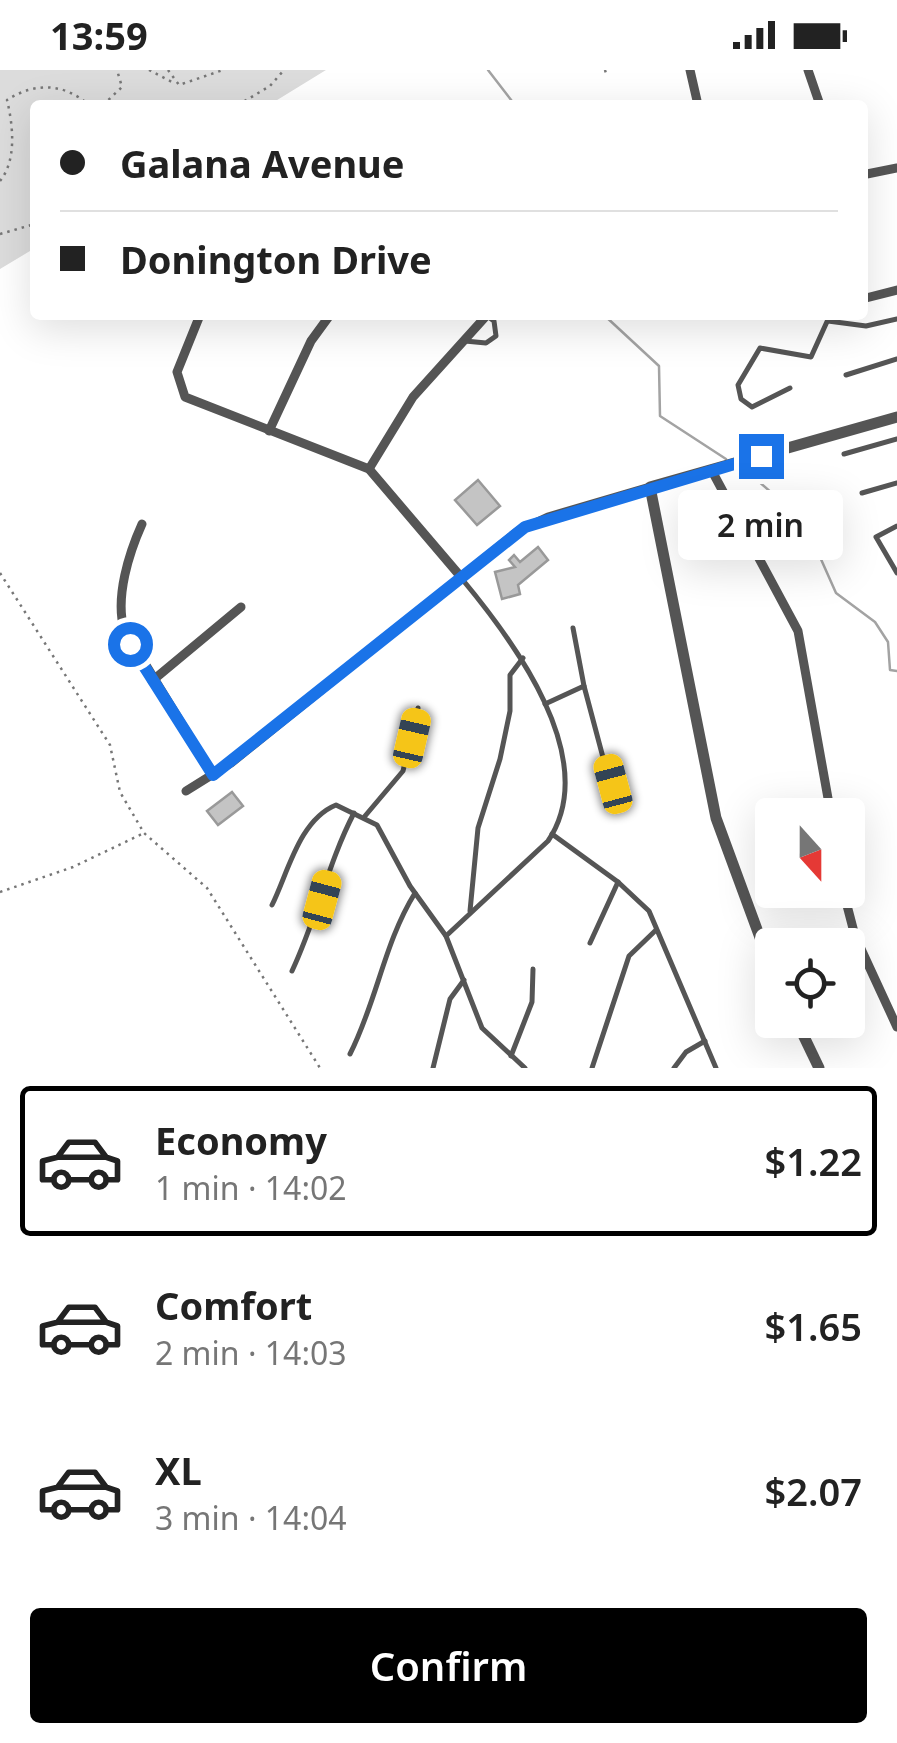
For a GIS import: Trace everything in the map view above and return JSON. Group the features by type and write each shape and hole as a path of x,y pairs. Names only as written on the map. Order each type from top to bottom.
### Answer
{"street":[{"path":"697,100 691,73 702,70"},
{"path":"808,70 818,100"},
{"path":"868,174 897,168"},
{"path":"868,297 897,290"},
{"path":"198,320 176,372 181,391 194,402 369,470 461,577"},
{"path":"268,431 311,341 326,320"},
{"path":"369,470 414,397 483,320"},
{"path":"186,791 213,775 532,523 897,417"},
{"path":"715,470 798,631 827,798"},
{"path":"650,488 716,818 757,928"},
{"path":"142,524 132,547 122,621 152,681 213,775"},
{"path":"152,681 241,607"},
{"path":"848,908 855,936 897,1027"},
{"path":"805,1038 819,1068"}],"lane":[{"path":"838,320 866,326 897,319"},
{"path":"465,342 486,343 496,336 492,320"},
{"path":"790,388 752,407 742,399 738,385 760,348 811,356 828,320"},
{"path":"846,375 897,359"},
{"path":"844,454 897,439"},
{"path":"862,493 897,483"},
{"path":"897,526 876,537 897,573"},
{"path":"446,936 552,834 563,792 555,735 524,658 461,577"},
{"path":"572,628 618,810"},
{"path":"470,914 478,828 510,711 510,675 524,658"},
{"path":"545,704 584,686"},
{"path":"365,816 405,767 418,708"},
{"path":"272,906 307,829 332,805 365,816 380,828 415,893 446,936 482,1028 525,1068"},
{"path":"292,970 316,922 335,855 354,812"},
{"path":"552,834 618,882 649,911 716,1068"},
{"path":"590,943 618,882"},
{"path":"350,1054 379,990 394,929 415,893"},
{"path":"592,1068 629,956 656,930"},
{"path":"511,1056 532,1002 533,969"},
{"path":"433,1068 450,998 464,980"},
{"path":"674,1068 691,1048 706,1041"}],"path":[{"path":"109,100 122,87 117,70"},
{"path":"149,70 178,85 223,70"},
{"path":"168,70 178,85"},
{"path":"246,100 270,86 284,70"},
{"path":"605,70 607,77"},
{"path":"0,182 6,174 13,138 7,100 27,87 71,89 83,100"},
{"path":"0,234 30,225"},
{"path":"0,573 110,745 120,792 144,833 207,888 320,1068"},
{"path":"0,892 72,867 144,833"}],"shaded area":[{"path":"0,70 326,70 277,100 30,100 30,251 0,269"}],"building":[{"path":"478,480 500,506 477,525 455,500"},
{"path":"538,547 548,560 518,585 520,594 502,599 495,572 515,567 509,560 514,555 520,562"},
{"path":"232,792 243,806 218,825 207,811"}],"waterway":[{"path":"488,70 511,100"},
{"path":"609,320 659,366 660,416 726,459"},
{"path":"742,467 804,521 836,593 875,622 888,642 890,670 897,671"}],"route":[{"path":"130,644 213,775 525,527 761,456"}]}
